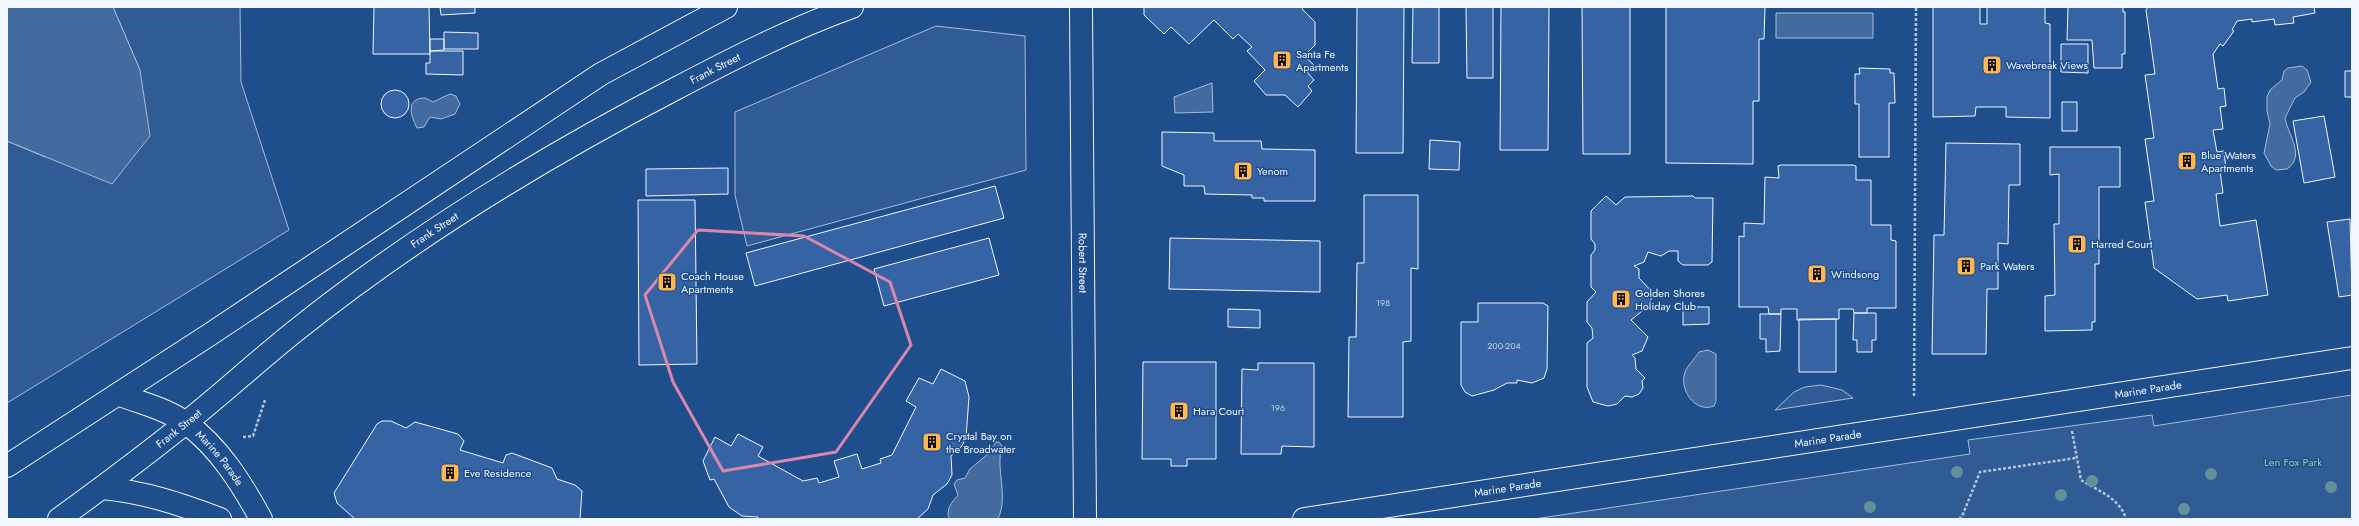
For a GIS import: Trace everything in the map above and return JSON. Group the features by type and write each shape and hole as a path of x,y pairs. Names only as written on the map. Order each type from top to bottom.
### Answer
{"main road":[{"path":"12,463 600,74 726,7"},
{"name":"Frank Street","path":"59,519 186,423 294,332 407,250 505,185 611,122 692,80 781,37 852,7"},
{"name":"Robert Street","path":"1081,7 1085,519"},
{"name":"Marine Parade","path":"1304,519 2352,358"},
{"name":"Marine Parade","path":"118,394 160,410 186,423 221,457 242,484 261,519"},
{"path":"102,488 135,491 163,498 220,519"}],"path":[{"path":"1914,397 1916,7"},
{"path":"243,437 253,436 265,400"},
{"path":"1959,519 1963,514 1980,472 2076,458 2081,480 2114,501 2126,519"}],"highlighted area":[{"path":"698,230 804,236 890,282 911,345 836,452 723,471 673,382 645,295"}],"shaded area":[{"path":"7,7 113,7 140,70 150,136 112,184 7,141"},
{"path":"113,7 240,7 241,82 289,230 7,403 7,141 45,157 140,70"},
{"path":"1776,13 1873,13 1873,38 1776,38"},
{"path":"936,26 1025,36 1026,170 747,246 735,195 735,112"},
{"path":"2302,66 2307,70 2311,82 2304,92 2295,98 2285,118 2296,152 2295,158 2287,169 2276,170 2271,166 2264,153 2270,124 2267,111 2267,97 2270,90 2282,80 2284,71 2288,68"},
{"path":"1212,83 1213,112 1175,113 1174,97"},
{"path":"450,94 456,96 460,104 455,114 441,119 430,117 424,127 417,128 411,109 414,101 425,98 433,102"},
{"path":"1708,350 1716,354 1716,401 1714,406 1702,407 1696,404 1688,395 1685,389 1684,376 1686,369 1699,352"},
{"path":"1821,385 1842,390 1853,398 1775,410 1794,392 1805,387"},
{"name":"Len Fox Park","path":"2352,395 2352,519 1534,519 1970,454 1968,440 2152,415 2154,426"},
{"path":"996,442 999,442 1002,446 1000,464 1002,501 998,519 949,519 948,512 950,506 958,495 954,484 957,480 965,478 970,469 989,453"}],"building":[{"path":"374,7 429,7 430,54 373,54"},
{"path":"440,7 475,7 475,13 441,15"},
{"name":"Santa Fe Apartments","path":"1144,7 1304,7 1302,9 1315,22 1315,45 1304,56 1314,65 1307,72 1314,80 1308,86 1312,91 1298,107 1285,95 1266,95 1254,81 1265,70 1247,51 1252,47 1238,34 1233,39 1214,20 1189,44 1171,27 1164,34 1144,15"},
{"path":"1357,7 1404,7 1403,153 1356,153"},
{"path":"1413,7 1439,7 1439,63 1412,63"},
{"path":"1466,7 1493,7 1493,78 1467,78"},
{"path":"1501,7 1549,7 1548,150 1500,150"},
{"path":"1582,7 1630,7 1630,154 1583,154"},
{"path":"1666,7 1765,7 1764,39 1759,39 1759,101 1753,101 1753,164 1666,163"},
{"name":"Wavebreak Views","path":"1933,7 1980,7 1980,24 1987,24 1987,7 2045,7 2045,23 2050,24 2050,118 2006,117 2006,107 1976,107 1975,116 1933,117"},
{"path":"2068,7 2123,7 2123,12 2125,12 2125,54 2122,54 2122,68 2094,68 2092,40 2067,40"},
{"name":"Blue Waters Apartments","path":"2148,7 2314,7 2315,13 2293,17 2294,23 2275,25 2274,19 2252,22 2252,19 2237,21 2232,30 2234,31 2223,46 2220,44 2213,54 2218,89 2224,88 2226,106 2220,107 2223,129 2213,130 2217,152 2224,151 2226,170 2220,171 2223,193 2216,194 2220,226 2256,220 2268,295 2228,301 2227,295 2197,299 2154,268 2145,202 2154,201 2145,139 2154,138 2145,75 2155,74 2146,10"},
{"path":"444,32 478,33 478,49 444,49"},
{"path":"430,39 444,39 444,50 430,51"},
{"path":"2061,44 2088,44 2088,73 2061,72"},
{"path":"430,51 463,51 463,75 426,74 426,63 430,63"},
{"path":"1859,68 1890,69 1890,73 1894,73 1895,103 1889,103 1889,157 1859,157 1859,104 1855,104 1855,74 1860,74"},
{"path":"2345,71 2352,71 2352,97 2345,97"},
{"path":"395,90 405,94 409,104 405,114 395,118 385,114 381,104 385,94"},
{"path":"2062,102 2077,102 2077,131 2062,131"},
{"path":"2324,116 2335,177 2304,183 2293,121"},
{"name":"Yenom","path":"1162,132 1214,133 1214,141 1261,141 1262,149 1315,150 1315,201 1264,201 1264,198 1252,198 1252,195 1205,194 1204,186 1184,186 1184,175 1162,166"},
{"path":"1430,140 1460,142 1459,170 1429,169"},
{"name":"Park Waters","path":"1946,143 2020,144 2020,185 2009,185 2008,244 1998,243 1998,289 1987,289 1986,354 1932,354 1934,235 1944,235"},
{"name":"Harred Court","path":"2050,147 2120,147 2120,187 2099,187 2099,264 2095,264 2095,322 2092,322 2092,330 2045,331 2045,296 2055,295 2054,224 2059,224 2059,174 2050,175"},
{"name":"Windsong","path":"1853,165 1856,166 1856,180 1871,180 1871,225 1891,225 1891,240 1896,241 1896,308 1867,308 1867,313 1854,313 1853,309 1839,309 1839,319 1797,320 1797,309 1781,309 1781,314 1769,314 1768,307 1739,307 1739,236 1744,237 1744,223 1764,224 1765,177 1779,178 1778,166"},
{"path":"728,168 728,194 646,196 646,169"},
{"path":"995,186 1004,218 755,286 746,253"},
{"path":"1364,195 1418,195 1418,269 1411,268 1411,341 1403,342 1403,417 1348,417 1349,337 1356,337 1357,263 1364,263"},
{"name":"Golden Shores Holiday Club","path":"1606,196 1616,205 1625,197 1693,196 1695,198 1713,198 1712,262 1708,265 1683,265 1678,261 1678,251 1669,251 1661,256 1648,252 1644,262 1634,266 1639,269 1639,278 1654,294 1647,307 1631,320 1648,337 1642,351 1632,355 1635,358 1636,369 1645,378 1642,381 1643,388 1639,394 1632,397 1625,396 1617,404 1608,406 1593,402 1587,387 1587,343 1593,338 1592,328 1587,322 1587,302 1596,292 1591,287 1591,255 1595,250 1595,244 1591,239 1591,211"},
{"name":"Coach House Apartments","path":"638,200 695,200 697,364 639,365"},
{"path":"2350,219 2352,295 2339,297 2327,222"},
{"path":"989,238 999,275 884,306 874,269"},
{"path":"1170,238 1320,241 1320,292 1169,289"},
{"path":"1478,303 1543,303 1548,306 1547,369 1544,378 1532,383 1517,380 1517,383 1507,383 1494,390 1472,396 1465,392 1461,385 1461,322 1478,322"},
{"path":"1683,307 1709,307 1709,324 1683,325"},
{"path":"1228,309 1260,310 1260,328 1228,327"},
{"path":"1854,313 1876,313 1876,340 1872,340 1872,352 1857,352 1857,340 1853,340"},
{"path":"1760,314 1781,314 1780,351 1766,352 1766,339 1760,339"},
{"path":"1799,319 1836,319 1836,372 1799,372"},
{"name":"Hara Court","path":"1143,362 1216,362 1216,459 1187,459 1187,466 1171,466 1171,459 1142,459"},
{"path":"1258,363 1314,363 1314,447 1282,446 1281,454 1241,454 1242,369 1258,370"},
{"name":"Crystal Bay on the Broadwater","path":"941,369 965,381 969,397 966,437 962,446 951,456 952,475 947,484 933,495 928,509 917,519 758,519 758,517 742,516 729,507 714,479 710,480 703,461 715,437 731,446 738,434 763,447 758,456 803,481 817,478 819,483 839,477 834,461 857,454 862,469 881,463 880,459 892,455 916,407 906,401 919,378 933,384"},
{"name":"Eve Residence","path":"382,421 391,421 406,428 415,422 458,434 464,441 460,450 503,463 506,455 512,453 552,468 557,479 575,485 582,491 580,519 355,519 337,503 334,493 377,424"}],"place":[{"name":"Santa Fe Apartments","path":"1282,60"},
{"name":"Wavebreak Views","path":"1992,65"},
{"name":"Blue Waters Apartments","path":"2187,161"},
{"name":"Yenom","path":"1243,171"},
{"name":"Harred Court","path":"2077,244"},
{"name":"Park Waters","path":"1966,266"},
{"name":"Windsong","path":"1817,274"},
{"name":"Coach House Apartments","path":"667,282"},
{"name":"Golden Shores Holiday Club","path":"1621,299"},
{"name":"Hara Court","path":"1179,411"},
{"name":"Crystal Bay on the Broadwater","path":"932,442"},
{"name":"Eve Residence","path":"450,473"}]}
